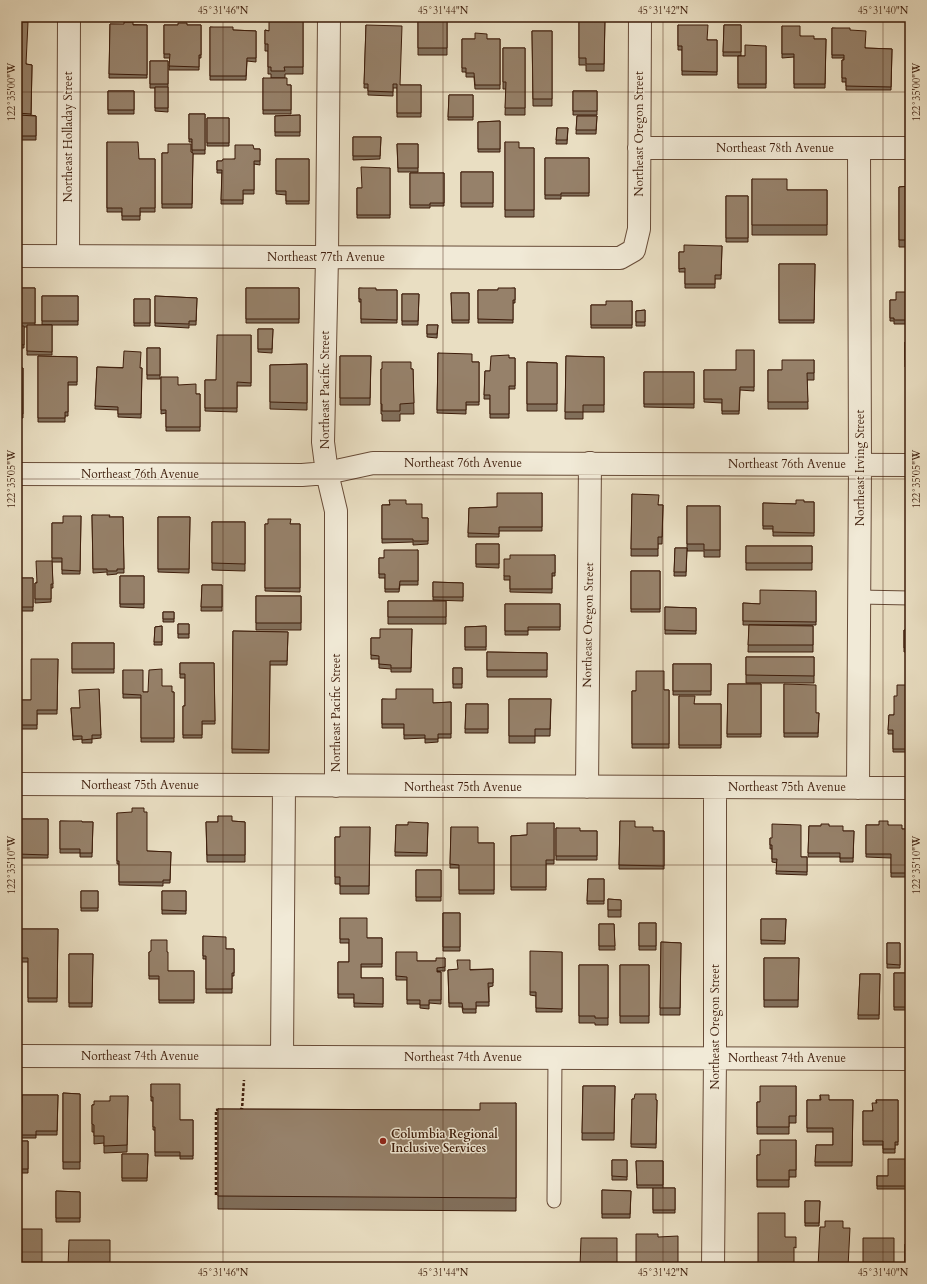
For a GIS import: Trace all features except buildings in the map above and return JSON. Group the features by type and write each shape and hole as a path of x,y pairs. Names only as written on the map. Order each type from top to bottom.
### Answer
{"street":[{"name":"Northeast Holladay Street","path":"68,256 69,17"},
{"name":"Northeast Pacific Street","path":"329,17 327,257 323,442 327,473 336,511 336,786"},
{"name":"Northeast Oregon Street","path":"634,250 639,229 640,17"},
{"name":"Northeast 78th Avenue","path":"639,148 910,148"},
{"name":"Northeast Irving Street","path":"858,788 860,465 859,148"},
{"name":"Northeast 77th Avenue","path":"17,256 620,258 634,250"},
{"name":"Northeast 76th Avenue","path":"17,474 302,475 327,473 373,463 910,465"},
{"name":"Northeast Oregon Street","path":"587,787 590,463"},
{"name":"Northeast 75th Avenue","path":"17,784 910,788"},
{"path":"282,1057 284,786"},
{"name":"Northeast Oregon Street","path":"713,1267 715,787"},
{"name":"Northeast 74th Avenue","path":"17,1056 910,1059"}],"lane":[{"path":"859,597 910,598"},
{"path":"554,1201 555,1058"}],"path":[{"path":"236,1109 242,1109 244,1080"},
{"path":"216,1195 216,1110 223,1109"}],"place":[{"name":"Columbia Regional Inclusive Services","path":"383,1141"}]}
